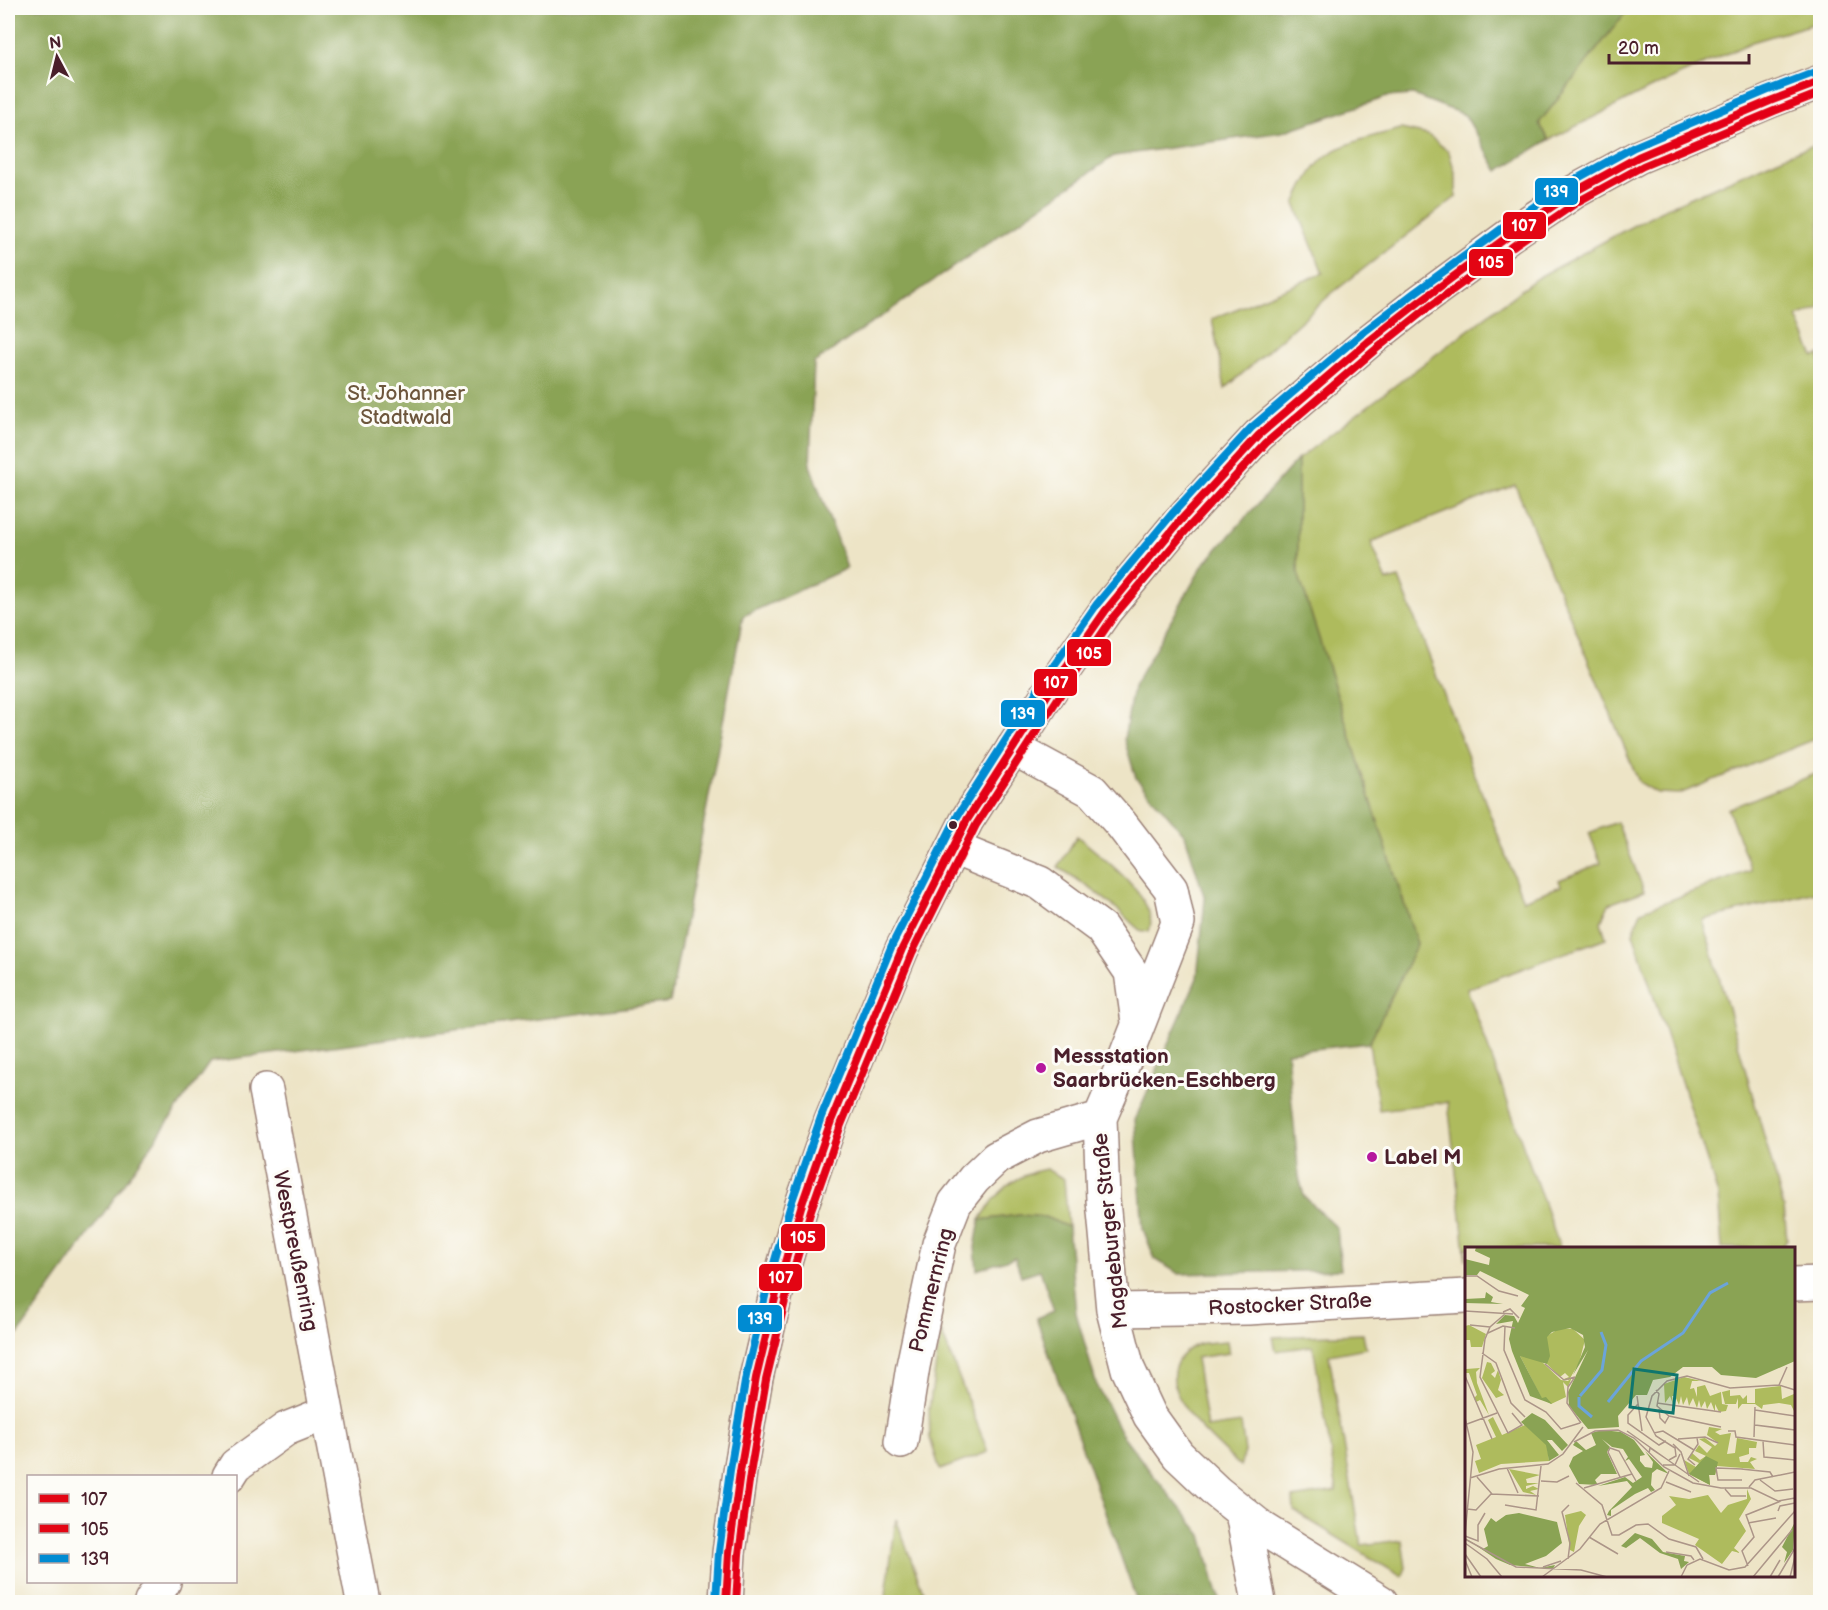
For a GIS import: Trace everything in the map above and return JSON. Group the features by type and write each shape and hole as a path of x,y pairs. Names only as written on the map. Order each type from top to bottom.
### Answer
{"street":[{"path":"726,1602 729,1553 756,1378 777,1290 801,1207 831,1121 902,949 967,820 1106,610 1180,521 1259,435 1368,342 1419,302 1510,235 1574,192 1638,157 1821,82"},
{"name":"Magdeburger Straße","path":"1013,748 1092,791 1135,841 1172,890 1178,923 1100,1118 1103,1200 1113,1310 1128,1369 1150,1416 1178,1455 1262,1528 1381,1602"},
{"name":"Magdeburger Straße","path":"953,848 1040,883 1101,928 1131,972 1138,1022"},
{"name":"Westpreußenring","path":"266,1090 363,1602"},
{"name":"Pommernring","path":"901,1442 913,1366 939,1244 955,1203 974,1179 996,1158 1038,1136 1100,1118"},
{"path":"1795,1284 1821,1283"},
{"name":"Rostocker Straße","path":"1113,1310 1248,1308 1465,1296"},
{"path":"230,1475 236,1465 286,1429 326,1413"},
{"path":"1242,1513 1259,1602"},
{"path":"151,1602 163,1583"}],"green space":[{"name":"St. Johanner Stadtwald","path":"8,8 1629,8 1539,123 1549,140 1498,171 1465,115 1413,95 1387,97 1282,132 1114,156 814,363 810,465 847,568 743,616 670,1002 210,1062 8,1349"},
{"path":"1629,8 1820,8 1820,22 1752,42 1649,89 1549,140 1539,123"},
{"path":"1401,129 1428,135 1449,152 1456,176 1456,197 1331,294 1225,389 1212,319 1323,273 1295,204 1305,184 1318,164 1337,149"},
{"path":"1820,143 1820,308 1797,317 1814,357 1820,355 1820,737 1679,794 1657,793 1639,782 1515,485 1371,542 1387,581 1399,578 1523,900 1561,886 1559,880 1601,863 1589,833 1617,822 1644,891 1609,904 1601,922 1606,938 1467,989 1560,1247 1465,1247 1465,1251 1448,1102 1379,1110 1369,1043 1417,944 1298,573 1298,459 1537,278 1660,211 1789,154"},
{"path":"1298,459 1298,573 1417,944 1369,1043 1287,1052 1299,1177 1304,1196 1337,1228 1341,1270 1179,1274 1155,1259 1143,1229 1135,1120 1197,978 1205,899 1185,835 1136,778 1124,739 1133,687 1203,565"},
{"path":"1820,772 1820,891 1703,920 1784,1208 1787,1239 1783,1247 1722,1247 1718,1195 1633,933 1641,911 1751,870 1728,809"},
{"path":"1077,836 1112,865 1137,892 1146,905 1150,919 1149,931 1142,932 1103,898 1058,867"},
{"path":"1046,1169 1064,1179 1068,1227 1045,1217 1020,1215 980,1220 1007,1186 1024,1176"},
{"path":"1020,1215 1045,1217 1068,1227 1076,1313 1096,1383 1121,1433 1202,1535 1220,1602 1137,1602 1036,1318 1054,1311 1040,1270 1021,1276 1015,1257 977,1270 975,1247 980,1220"},
{"path":"941,1331 988,1452 940,1470 930,1438 929,1409"},
{"path":"1363,1334 1366,1348 1329,1355 1361,1545 1402,1540 1406,1568 1402,1577 1294,1511 1293,1498 1337,1491 1313,1346 1276,1351 1273,1337"},
{"path":"1227,1341 1229,1353 1196,1358 1207,1428 1241,1423 1245,1452 1240,1466 1192,1418 1175,1389 1174,1375 1178,1361 1184,1352 1199,1344"},
{"path":"896,1519 927,1602 885,1602"}],"transit line":[{"name":"139","path":"716,1601 719,1552 746,1376 767,1288 791,1204 821,1117 892,945 958,815 1048,674 1097,604 1172,514 1251,428 1361,334 1413,294 1504,227 1569,183 1634,147 1816,72"},
{"name":"107","path":"726,1602 729,1553 756,1378 777,1290 801,1207 831,1121 902,949 967,820 1057,680 1106,610 1180,521 1259,435 1368,342 1419,302 1510,235 1574,192 1638,157 1820,82"},
{"name":"105","path":"736,1602 739,1554 766,1380 787,1293 811,1210 841,1125 912,953 976,825 1114,616 1188,528 1266,443 1425,310 1579,201 1643,166 1820,93"}],"place":[{"name":"Messstation Saarbrücken-Eschberg","path":"1041,1068"},
{"name":"Label M","path":"1372,1157"}]}
